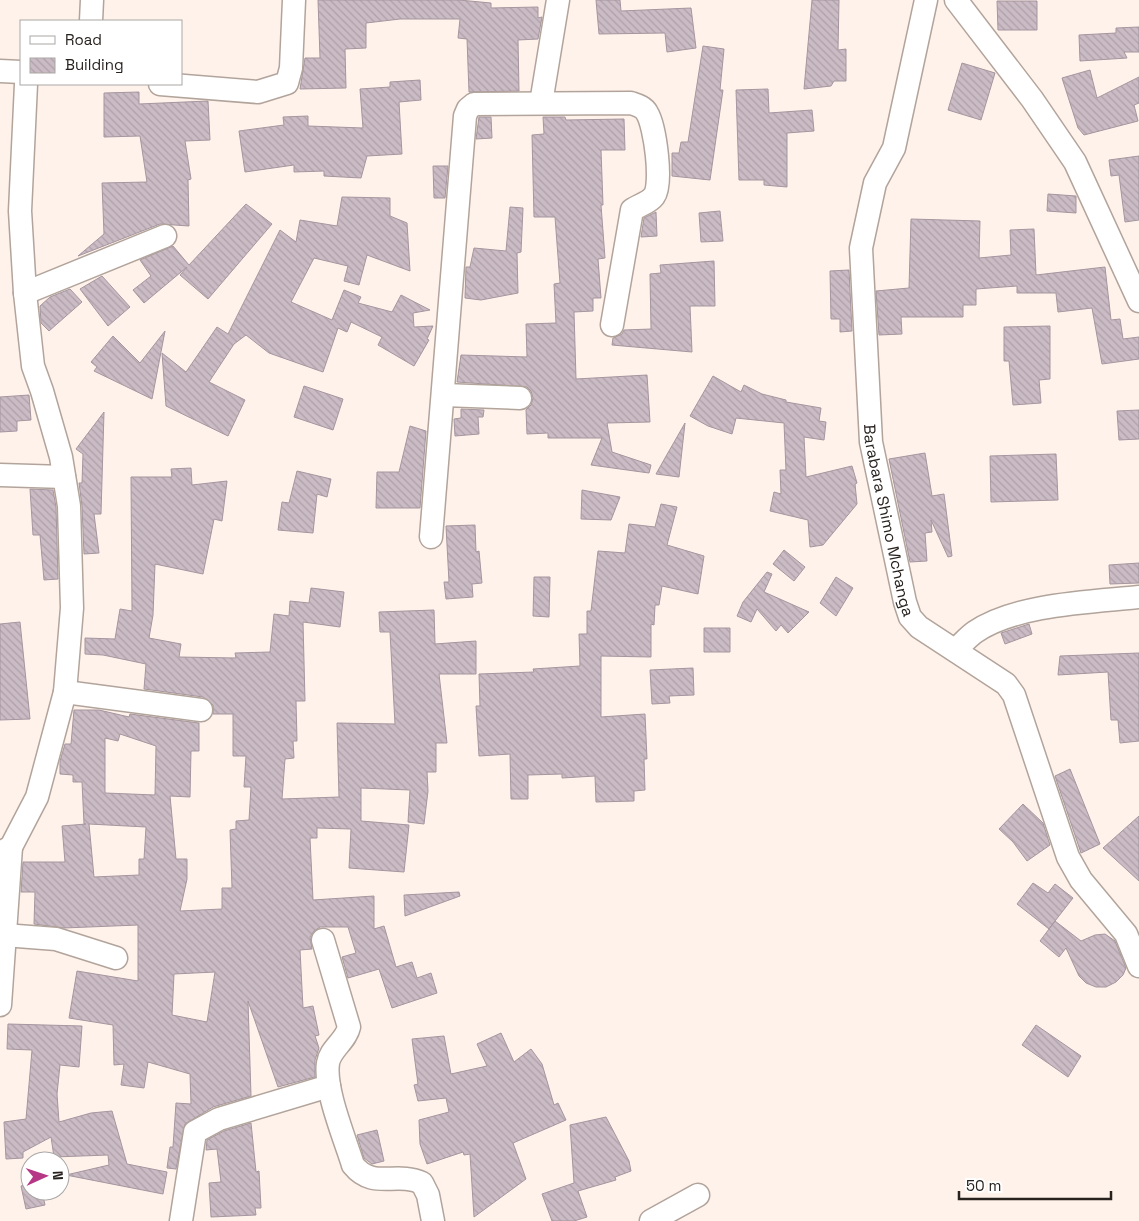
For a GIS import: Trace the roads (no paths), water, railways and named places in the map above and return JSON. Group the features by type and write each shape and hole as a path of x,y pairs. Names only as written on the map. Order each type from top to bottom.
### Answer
{"street":[{"path":"91,20 92,0"},
{"path":"172,85 258,92 287,83 291,68 294,0"},
{"path":"541,103 558,0"},
{"name":"Barabara Shimo Mchanga","path":"926,0 894,148 875,183 861,248 871,442 905,602 910,616 920,626 1006,684 1014,695 1068,857 1081,880 1126,934 1139,966"},
{"path":"956,0 1032,99 1075,162 1139,301"},
{"path":"0,71 20,72"},
{"path":"0,1005 6,850 37,797 65,692 72,608 69,506 64,477 42,391 33,366 25,293 20,211 26,85"},
{"path":"431,537 444,395 465,116 468,109 474,104 631,103 640,106 647,112 657,142 657,191 648,201 632,210 628,244 612,325"},
{"path":"25,293 165,236"},
{"path":"444,395 520,398"},
{"path":"0,475 64,477"},
{"path":"955,650 976,632 1004,618 1060,605 1139,597"},
{"path":"65,692 201,710"},
{"path":"4,935 56,939 116,958"},
{"path":"323,940 349,1027 347,1036 328,1062 329,1086 353,1165 361,1174 370,1178 411,1178 422,1183 428,1195 433,1221"},
{"path":"181,1221 195,1132 219,1119 329,1086"},
{"path":"651,1221 698,1195"}]}
